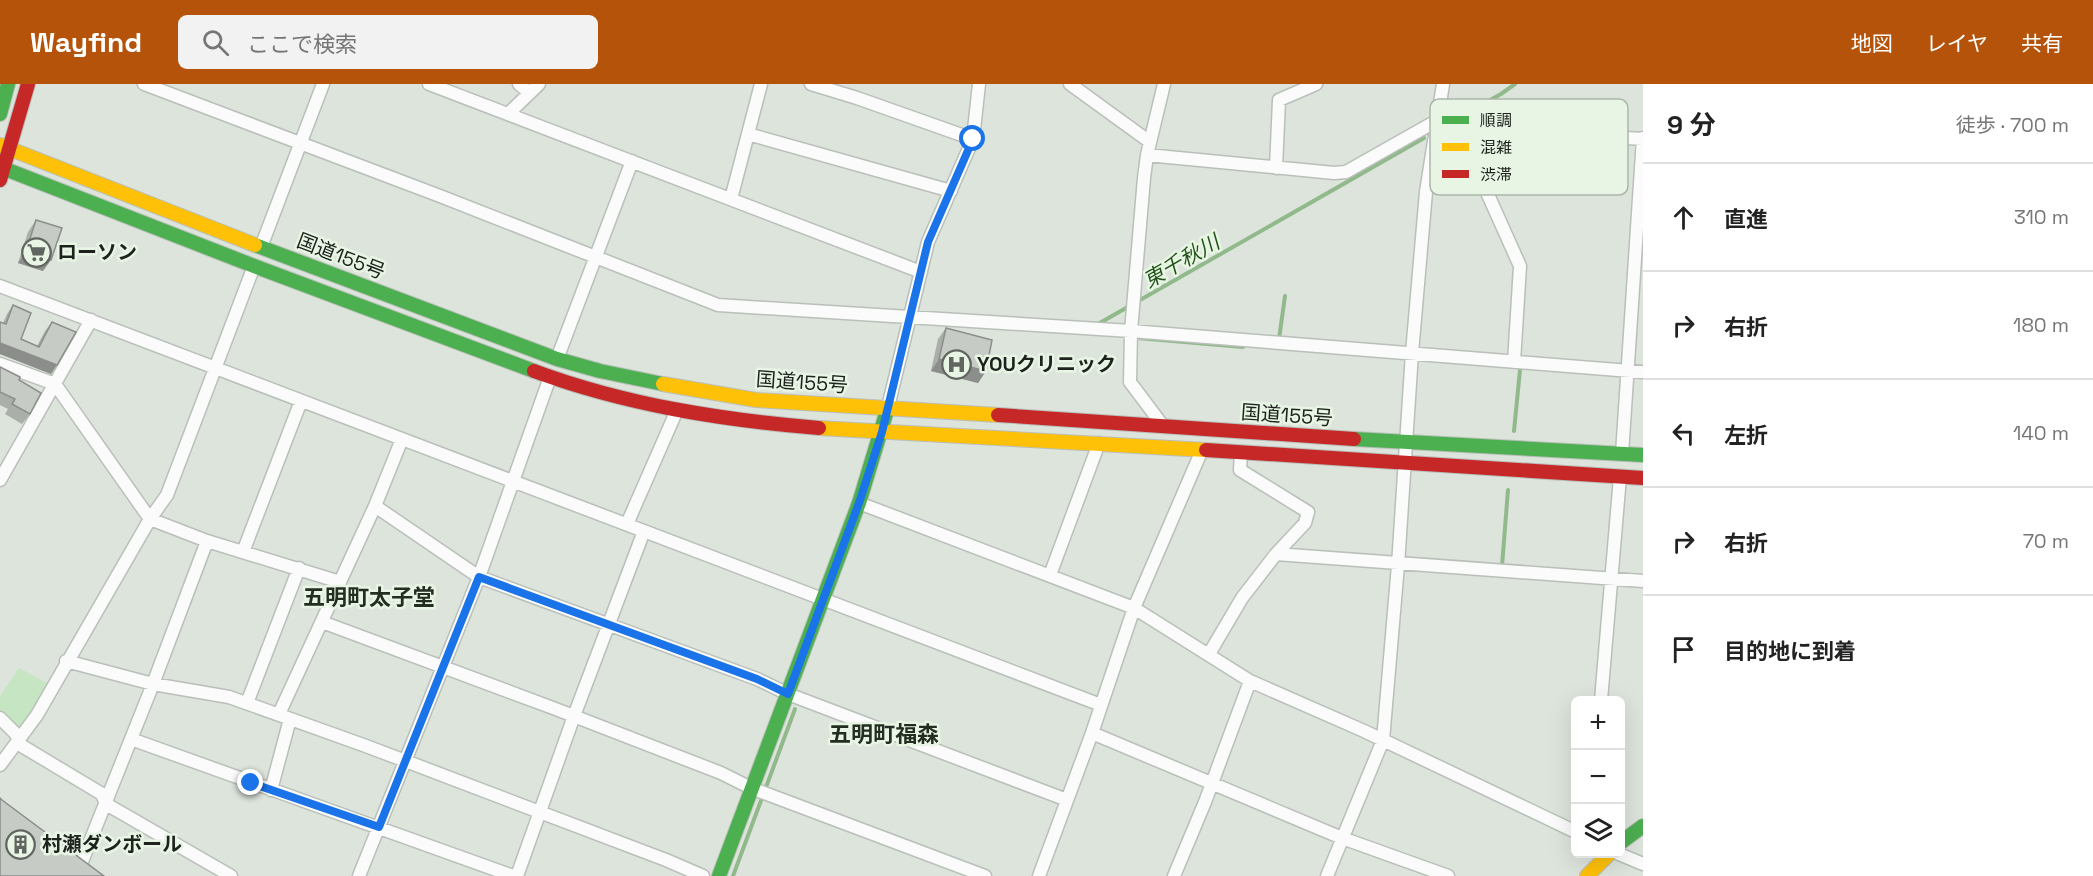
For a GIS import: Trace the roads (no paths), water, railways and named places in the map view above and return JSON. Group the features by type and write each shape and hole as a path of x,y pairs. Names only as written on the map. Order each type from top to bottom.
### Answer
{"main road":[{"path":"0,114 8,84"},
{"path":"1,172 5,147 28,84"},
{"name":"国道155号","path":"5,147 557,359 600,371 676,387 756,400 888,407 1294,436 1643,455"},
{"name":"国道155号","path":"1,172 550,377 598,392 677,410 754,421 882,432 1098,443 1643,478"},
{"path":"719,876 859,503 888,407"},
{"path":"1625,839 1643,826"},
{"path":"1587,876 1605,858"}],"street":[{"path":"144,84 718,304 1131,331 1643,372"},
{"path":"261,247 323,84"},
{"path":"429,84 921,272"},
{"path":"519,84 535,88"},
{"path":"731,199 761,84"},
{"path":"811,84 973,139"},
{"path":"888,407 928,242 973,139 979,84"},
{"path":"1070,84 1150,142"},
{"path":"1163,426 1130,382 1131,331 1147,155 1164,84"},
{"path":"1276,168 1279,99 1316,84"},
{"path":"1441,99 1443,84"},
{"path":"508,114 535,88"},
{"path":"1147,155 1334,173 1346,172 1430,129"},
{"path":"748,134 951,191"},
{"path":"1622,454 1643,138 1628,137"},
{"path":"557,359 632,161"},
{"path":"1327,876 1383,740 1398,564 1403,462 1430,168"},
{"path":"1488,195 1520,266 1514,362"},
{"path":"0,765 37,715 66,661 150,519 167,495 254,266"},
{"path":"0,286 1101,705"},
{"path":"0,480 91,320"},
{"path":"0,364 55,384 150,519 207,541 340,582"},
{"path":"359,876 479,577 550,377"},
{"path":"243,552 300,401"},
{"path":"627,524 677,410"},
{"path":"271,790 284,716 322,622 375,506 402,439"},
{"path":"1050,575 1098,443"},
{"path":"1039,876 1092,733 1134,608 1202,450"},
{"path":"1209,654 1242,598 1275,554 1305,523 1308,512 1240,470 1241,452"},
{"path":"1601,696 1620,477"},
{"path":"859,503 1134,608 1250,681 1383,740 1571,830"},
{"path":"375,506 479,577 757,679 788,694 1067,800"},
{"path":"131,739 515,876 644,531"},
{"path":"80,863 106,804 207,541"},
{"path":"1275,554 1643,581"},
{"path":"247,703 299,568"},
{"path":"322,622 574,716 721,773 751,788 985,876"},
{"path":"66,661 153,684 229,697 247,703 666,860 703,876"},
{"path":"1174,876 1213,782 1250,681"},
{"path":"0,718 15,733 22,746 102,794 106,804 231,876"},
{"path":"1092,733 1342,838 1448,876"},
{"path":"1625,856 1643,864"}],"waterway":[{"name":"東千秋川","path":"1492,99 1515,84"},
{"name":"東千秋川","path":"1098,324 1424,138"},
{"path":"1279,339 1285,296"},
{"path":"1137,338 1243,347"},
{"path":"1514,431 1520,370"},
{"path":"1504,566 1502,566 1508,490"},
{"path":"733,876 795,709"}],"place":[{"name":"ローソン","path":"36,252"},
{"name":"YOUクリニック","path":"956,364"},
{"name":"村瀬ダンボール","path":"21,844"}],"district":[{"name":"五明町太子堂","path":"369,597"},
{"name":"五明町福森","path":"884,734"}]}
